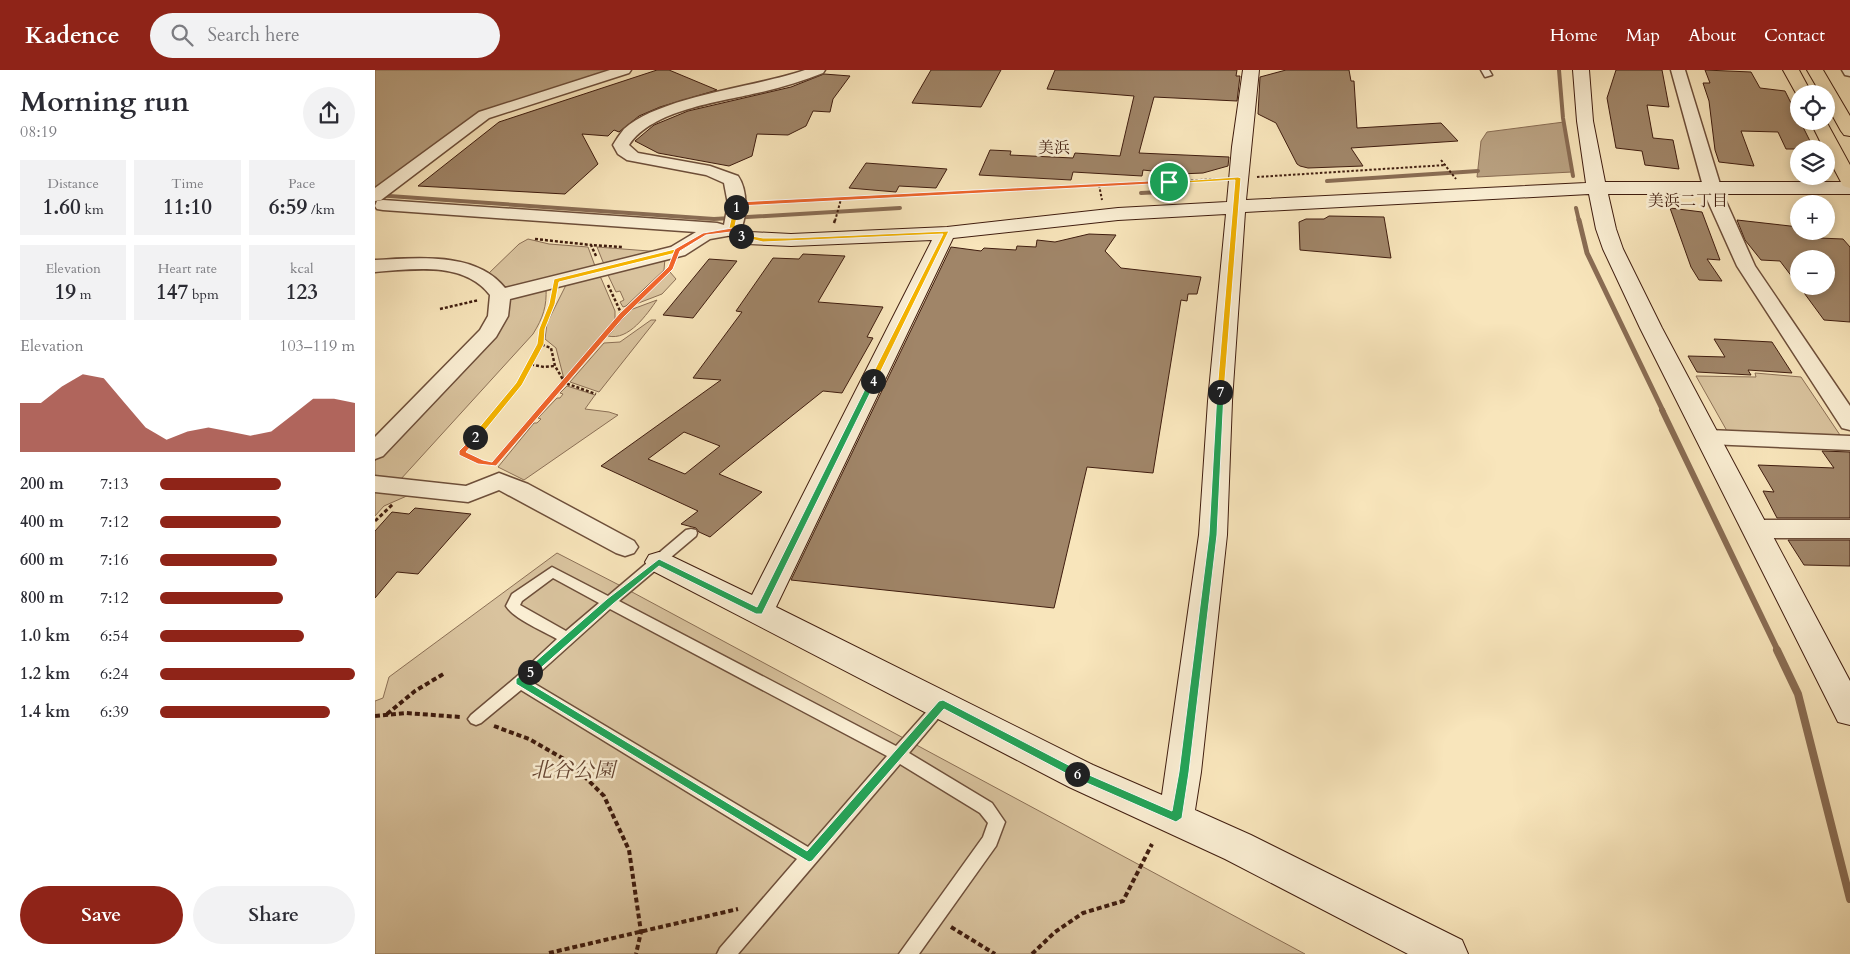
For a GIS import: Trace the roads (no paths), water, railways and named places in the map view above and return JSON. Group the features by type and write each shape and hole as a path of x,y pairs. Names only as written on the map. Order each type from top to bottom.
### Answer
{"highway":[{"path":"1791,70 1799,85"},
{"path":"1815,70 1850,131"},
{"path":"1823,130 1850,182"}],"street":[{"path":"379,200 389,186 484,115 625,70"},
{"path":"732,230 737,204 732,180 710,172 633,157 624,151 621,145 624,138 645,122 698,102 765,87 818,70"},
{"path":"1176,818 1184,772 1213,535 1218,419 1238,178 1251,70"},
{"path":"1581,70 1585,121 1597,188 1613,250 1651,328 1850,712"},
{"path":"1678,70 1713,187 1746,266 1850,423"},
{"path":"379,200 732,230 746,238 763,240 947,232 1118,214 1197,211 1236,206 1597,188 1850,188"},
{"path":"500,294 677,250 705,234 732,230"},
{"path":"759,612 947,232"},
{"path":"375,266 429,264 452,267 487,280 500,294 498,316 489,333 375,451"},
{"path":"1708,438 1850,442"},
{"path":"375,484 468,494 499,481 625,547"},
{"path":"1755,529 1850,529"},
{"path":"659,562 943,704 1081,776 1176,818 1448,954"}],"lane":[{"path":"476,719 567,638 691,533"},
{"path":"567,638 520,612 513,606 517,598 551,572 610,601 899,755 987,808 997,822 991,841 908,954"},
{"path":"519,682 809,857"},
{"path":"726,954 943,704"}],"waterway":[{"path":"1559,70 1563,118 1573,176"},
{"path":"1327,181 1478,171"},
{"path":"1141,193 1181,191"},
{"path":"375,195 714,219 900,208"},
{"path":"1576,208 1579,221"},
{"path":"1579,220 1587,253 1663,411"},
{"path":"1662,410 1778,651"},
{"path":"1777,650 1798,694 1850,899"}],"district":[{"name":"美浜","path":"1054,147"},
{"name":"美浜二丁目","path":"1688,200"}],"park label":[{"name":"北谷公園","path":"573,770"}]}
